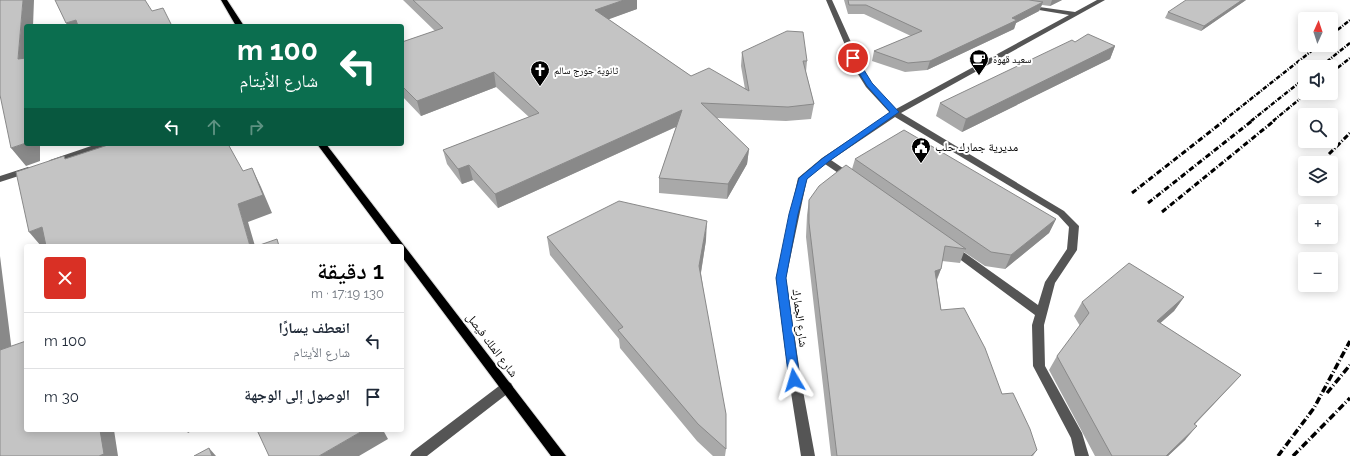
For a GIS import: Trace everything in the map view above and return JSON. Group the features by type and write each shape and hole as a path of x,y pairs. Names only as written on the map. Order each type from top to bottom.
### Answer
{"main road":[{"path":"224,0 239,24"},
{"path":"323,146 397,244"},
{"name":"شارع الملك فيصل","path":"404,253 559,456"}],"street":[{"path":"828,0 860,71 869,85 895,112 1061,213 1074,226 1072,250 1050,282 1038,324 1040,366 1077,437 1082,456"},
{"name":"شارع الجمارك","path":"808,456 794,380 781,278 803,178 826,160 895,112 1102,0"},
{"path":"1016,4 1077,14"},
{"path":"0,179 100,146"},
{"path":"826,160 857,182"},
{"path":"940,242 1042,314"},
{"path":"417,456 507,387"}],"building":[{"path":"0,0 23,0 18,59 24,58 24,144 11,148 0,95"},
{"path":"55,0 145,0 152,11 163,8 171,24 77,24 76,20 66,23"},
{"path":"413,0 624,0 595,10 691,76 709,68 749,91 742,52 787,31 803,32 807,61 803,61 814,104 788,107 701,103 749,149 728,184 659,178 682,110 495,194 469,165 458,169 443,150 539,113 494,72 417,101 404,88 404,41 443,28"},
{"path":"848,0 1029,0 1043,2 1012,18 1017,20 930,61 908,63 874,51 922,31 866,5 849,5"},
{"path":"1186,0 1242,0 1204,26 1168,12"},
{"path":"1088,34 1115,46 966,119 940,103 1072,40 1075,42"},
{"path":"904,130 1056,219 1011,255 991,252 855,159"},
{"path":"105,146 229,146 243,171 252,168 263,195 238,204 249,244 46,244 42,227 29,232 16,172 64,156 65,159"},
{"path":"846,165 966,249 945,246 941,269 935,271 941,310 964,308 985,348 1002,394 1013,393 1030,429 1037,450 1031,456 837,456 809,223 809,200 819,186"},
{"path":"619,201 707,221 699,266 726,414 726,449 698,424 618,330 623,327 547,237"},
{"path":"277,239 278,244 263,244"},
{"path":"1129,263 1184,297 1157,321 1241,375 1194,424 1197,426 1166,456 1112,456 1057,356 1089,313 1082,302"},
{"path":"24,342 24,432 100,432 104,454 99,456 0,456 0,350"},
{"path":"258,432 361,432 319,456 269,456"},
{"path":"209,448 212,456 194,456"}],"railway":[{"path":"1338,29 1350,20"},
{"path":"1329,60 1350,43"},
{"path":"1223,121 1310,52"},
{"path":"1338,67 1350,58"},
{"path":"1251,121 1298,84"},
{"path":"1273,121 1298,100"},
{"path":"1132,193 1225,120"},
{"path":"1148,203 1253,120"},
{"path":"1162,212 1275,120"},
{"path":"1329,154 1350,133"},
{"path":"1278,456 1314,408 1350,341"},
{"path":"1327,393 1350,365"},
{"path":"1293,456 1350,398"}],"place":[{"name":"سعيد قهوة","path":"979,76"},
{"name":"ثانوية جورج سالم","path":"540,87"},
{"name":"مديرية جمارك حلب","path":"921,164"}],"route":[{"path":"794,380 781,278 803,178 826,160 895,112 869,85 853,58"}]}
